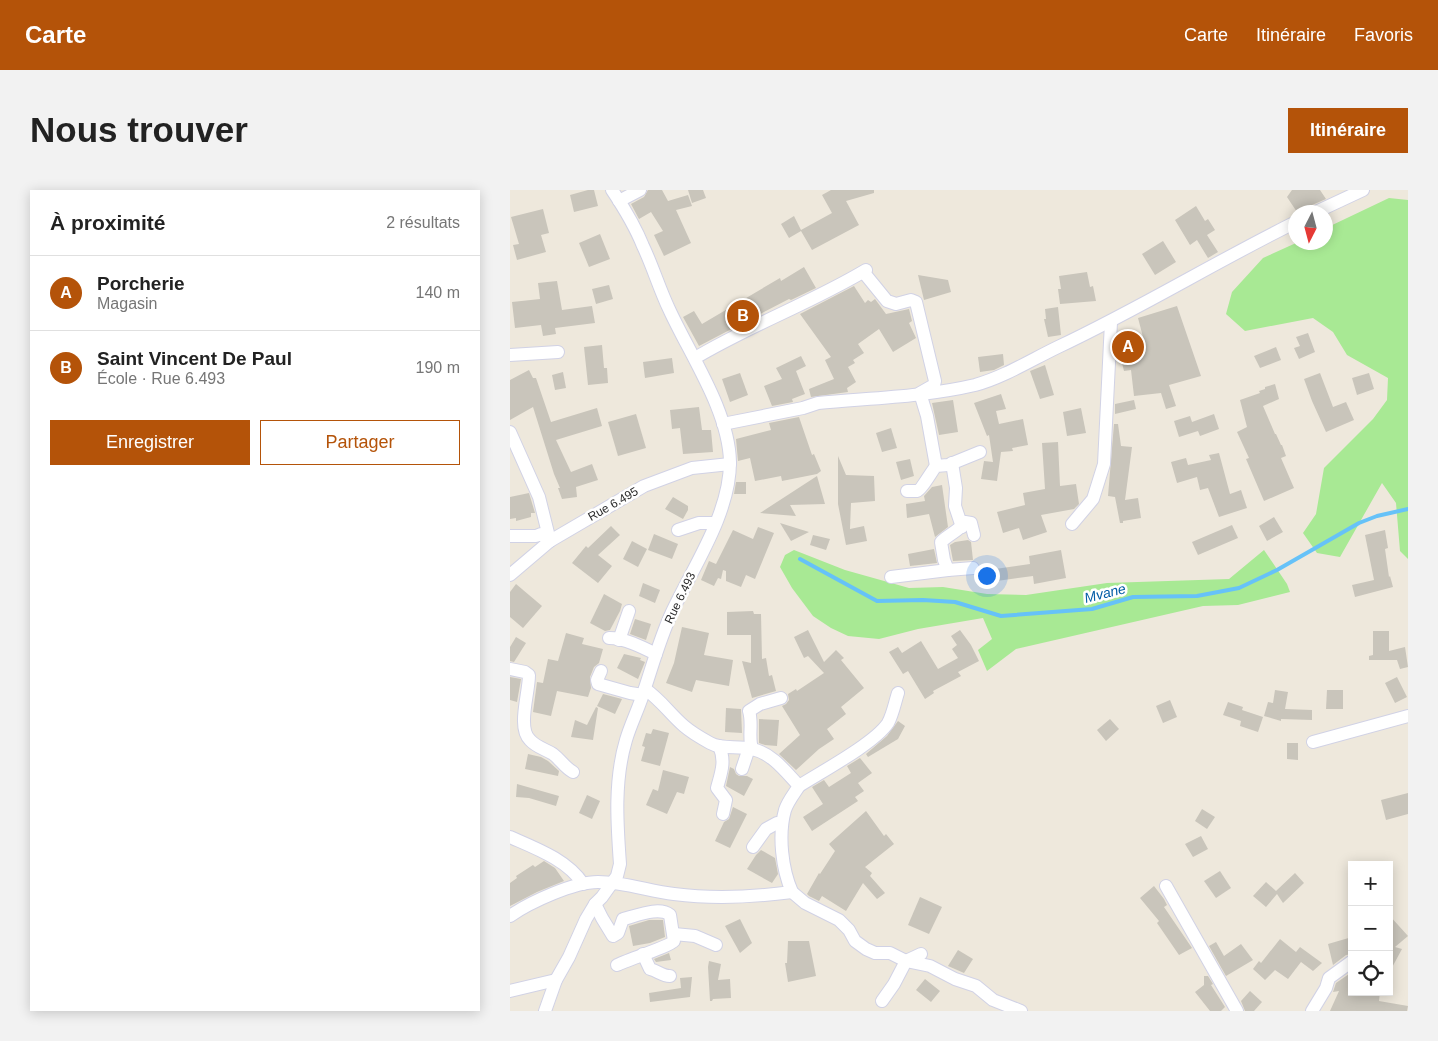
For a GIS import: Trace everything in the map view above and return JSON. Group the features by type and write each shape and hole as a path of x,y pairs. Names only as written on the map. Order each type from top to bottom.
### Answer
{"street":[{"path":"616,196 640,190"},
{"path":"1331,205 1363,190"},
{"name":"Rue 6.493","path":"545,1011 556,980 595,904 613,884 617,876 620,864 618,785 625,742 672,612 720,516 730,464 729,446 713,396 695,358 682,338 662,294 644,246 616,196"},
{"path":"722,424 803,408 818,403 920,393 1005,379 1288,226"},
{"path":"695,358 747,329 844,283 866,270 865,274 887,301 896,304 910,300 916,302 936,383 920,393"},
{"path":"1072,524 1093,499 1104,464 1111,322"},
{"path":"510,355 558,352"},
{"path":"920,393 927,416 936,466"},
{"path":"510,432 539,497 550,541"},
{"path":"907,490 918,491 936,466 952,463 980,452"},
{"path":"952,463 956,488 956,506 962,527"},
{"name":"Rue 6.495","path":"510,575 550,541 628,494 656,481 692,468 730,464"},
{"path":"948,570 941,542 962,527 965,522 971,522 974,535"},
{"path":"678,530 699,523 715,523"},
{"path":"510,536 536,536 541,534 550,541"},
{"path":"891,577 973,568"},
{"path":"628,611 614,639 642,647 656,654"},
{"path":"510,669 525,672 529,675 529,689 524,717 524,732 528,739 539,748 562,761 573,772"},
{"path":"601,671 596,680 598,684 630,693 644,692 658,698 682,725 712,744 750,748 769,756 799,786"},
{"path":"898,693 889,721 883,729 866,743 799,786 790,798 782,824 786,878 792,892 804,903 839,920 849,930 855,941 866,949 876,953 890,953 906,960 930,966 955,979 976,986 993,1000 1021,1011"},
{"path":"742,770 750,748 752,720 749,711 760,704 781,698"},
{"path":"1313,742 1408,716"},
{"path":"719,746 724,762 717,788 726,800 723,814"},
{"path":"753,847 766,830 777,822 782,824"},
{"path":"510,837 548,855 578,877 583,884"},
{"path":"510,916 530,904 557,892 583,884 598,882 675,894 727,896 792,892"},
{"path":"1166,886 1237,1011"},
{"path":"595,904 613,936 618,933 623,919 656,912 665,912 670,915 674,934 674,941 670,945 617,965"},
{"path":"674,934 695,936 716,945"},
{"path":"643,954 650,969 657,970 663,976 670,976"},
{"path":"882,1001 906,960 920,954"},
{"path":"1312,1011 1326,988 1329,978 1348,964"},
{"path":"510,991 556,980"}],"green space":[{"path":"1389,198 1408,200 1408,559 1400,551 1396,503 1382,483 1340,557 1317,553 1303,533 1316,514 1324,468 1373,419 1387,400 1388,378 1347,355 1333,332 1313,318 1245,331 1226,314 1232,292 1263,258 1288,247 1288,250 1333,250 1333,225"},
{"path":"794,550 845,570 909,588 943,587 987,594 1026,595 1107,583 1229,579 1264,550 1287,584 1290,592 1238,605 1203,606 1016,649 987,671 978,650 992,639 983,618 918,629 879,639 848,636 831,628 813,616 792,588 780,567 785,555"}],"building":[{"path":"594,190 598,206 574,212 570,195"},
{"path":"648,190 662,190 668,201 688,195 692,206 676,210 691,243 664,256 654,235 663,231 651,212 639,219 631,204 644,197"},
{"path":"688,190 703,190 706,198 692,203"},
{"path":"831,190 874,190 874,193 846,201 859,225 812,250 801,231 789,238 781,224 794,216 801,230 832,213 822,195"},
{"path":"1292,190 1320,190 1326,199 1312,205 1292,205 1287,197"},
{"path":"1196,206 1205,221 1208,219 1215,230 1207,235 1218,252 1208,258 1197,240 1190,245 1175,220"},
{"path":"543,209 549,233 541,235 546,252 517,260 513,245 519,244 511,217"},
{"path":"600,234 610,259 589,267 579,243"},
{"path":"1163,241 1176,262 1155,275 1142,254"},
{"path":"804,267 816,288 791,300 789,299 699,346 683,317 694,311 702,324 780,278 781,281"},
{"path":"1087,272 1090,287 1093,286 1096,301 1060,304 1058,289 1061,289 1059,276"},
{"path":"918,275 948,280 951,292 924,300"},
{"path":"557,281 562,310 592,306 595,323 555,328 556,334 543,336 541,325 515,328 512,302 540,299 538,283"},
{"path":"609,285 613,299 596,304 592,289"},
{"path":"854,286 865,303 868,300 871,302 875,299 886,314 909,309 912,321 909,323 916,338 893,352 879,329 858,344 864,353 853,360 855,363 848,367 856,382 847,388 848,392 811,397 809,389 834,379 825,360 831,357 800,314"},
{"path":"1177,306 1201,376 1169,385 1176,406 1166,409 1161,393 1134,396 1131,370 1124,371 1120,355 1125,354 1122,346 1143,337 1138,318"},
{"path":"1058,307 1061,335 1048,337 1044,319 1046,319 1045,309"},
{"path":"1308,333 1315,352 1299,359 1294,348 1300,346 1296,337"},
{"path":"602,345 604,368 607,368 608,383 588,385 584,347"},
{"path":"1276,347 1281,360 1260,368 1254,356"},
{"path":"1003,354 1004,365 994,370 980,372 978,357"},
{"path":"801,356 806,366 796,371 805,394 792,399 793,402 772,406 764,386 782,379 776,368"},
{"path":"672,358 674,373 645,378 643,362"},
{"path":"1045,365 1054,395 1040,399 1030,371"},
{"path":"529,370 533,378 536,378 551,422 597,408 602,426 556,440 571,472 592,464 598,480 576,487 577,497 562,499 533,407 510,420 510,380"},
{"path":"563,372 566,388 555,390 552,375"},
{"path":"740,373 748,395 730,402 722,379"},
{"path":"1320,373 1333,407 1346,402 1354,420 1326,432 1304,379"},
{"path":"1369,373 1374,389 1357,395 1352,378"},
{"path":"1275,384 1279,399 1263,406 1282,445 1286,456 1281,458 1294,488 1264,501 1246,459 1249,458 1237,432 1247,427 1240,400 1260,393 1259,391 1265,389 1265,387"},
{"path":"1001,394 1006,409 996,411 999,424 1023,419 1028,445 1012,448 1013,451 1001,452 997,481 981,479 984,461 993,462 989,435 987,436 974,403"},
{"path":"953,400 958,432 939,435 932,403"},
{"path":"1134,400 1136,409 1115,414 1115,404"},
{"path":"699,407 702,430 711,430 713,452 683,454 680,428 672,429 670,410"},
{"path":"1081,408 1086,433 1067,436 1063,412"},
{"path":"636,414 646,448 618,456 608,422"},
{"path":"1214,414 1219,429 1200,436 1198,431 1179,437 1174,421 1190,416 1192,422"},
{"path":"799,417 812,455 814,454 821,471 817,474 782,481 781,476 755,481 750,458 738,461 736,439 771,430 769,423"},
{"path":"1114,424 1118,424 1121,446 1132,447 1125,500 1138,498 1141,518 1123,521 1123,523 1120,523 1115,497 1108,496"},
{"path":"891,428 897,448 882,452 876,433"},
{"path":"1058,442 1060,486 1076,484 1079,504 1074,509 1041,515 1047,532 1023,540 1019,528 1003,533 997,512 1025,505 1023,493 1045,489 1042,443"},
{"path":"1219,453 1230,494 1241,490 1247,508 1219,517 1208,488 1200,490 1197,477 1177,483 1171,462 1186,458 1188,465 1211,460 1209,455"},
{"path":"838,456 846,475 874,476 875,501 851,503 850,529 864,526 867,541 846,545 838,504"},
{"path":"910,459 914,476 901,480 896,462"},
{"path":"817,476 825,504 790,505 796,516 760,513"},
{"path":"736,482 746,482 746,494 734,494"},
{"path":"942,485 948,527 935,537 929,514 907,518 906,504 925,501 924,496 932,487"},
{"path":"529,493 535,513 531,513 531,517 516,521 516,518 510,519 510,497"},
{"path":"673,497 688,506 683,519 665,509"},
{"path":"1274,517 1283,532 1267,541 1259,526"},
{"path":"780,523 809,532 791,541"},
{"path":"1232,525 1238,538 1198,555 1192,542"},
{"path":"611,526 620,535 598,555 612,566 598,583 572,563 586,546 588,548"},
{"path":"758,527 774,533 755,579 746,575 741,587 726,581 726,571 723,570 721,579 718,578 714,586 701,580 709,561 716,564 733,530 753,539"},
{"path":"1385,530 1388,548 1385,549 1389,577 1393,587 1355,597 1352,585 1374,580 1365,535"},
{"path":"654,534 678,544 672,559 648,550"},
{"path":"813,535 830,539 826,550 810,545"},
{"path":"968,540 971,542 973,560 953,561 950,545 955,542"},
{"path":"632,541 647,549 638,567 623,559"},
{"path":"934,549 937,563 910,566 908,554"},
{"path":"1061,550 1066,578 1034,584 1033,576 997,581 995,569 1030,564 1029,556"},
{"path":"643,583 660,590 655,603 639,596"},
{"path":"516,584 542,606 523,628 510,617 510,592"},
{"path":"604,594 622,604 610,630 605,631 590,623"},
{"path":"753,611 754,614 761,614 762,659 766,658 769,676 772,675 776,691 752,698 742,661 751,663 751,635 727,635 727,612"},
{"path":"635,619 651,624 646,640 630,634"},
{"path":"682,627 709,633 704,655 733,660 729,686 696,680 692,692 666,683 674,663"},
{"path":"808,630 824,662 836,650 844,658 841,660 864,688 841,707 846,714 827,729 834,739 819,749 796,770 779,754 800,735 782,706 789,700 788,694 796,689 797,691 824,673 808,656 804,658 794,637"},
{"path":"960,630 971,645 979,661 958,672 961,676 933,691 934,693 925,699 908,671 903,674 889,652 898,647 902,653 921,641 938,669 958,658 952,649 957,645 951,636"},
{"path":"1373,631 1389,631 1389,651 1405,647 1408,667 1400,669 1397,660 1369,660 1369,656 1373,655"},
{"path":"566,633 584,638 582,644 603,649 599,663 594,667 590,677 591,688 588,697 557,691 551,716 533,712 537,682 543,683 548,659 558,661"},
{"path":"516,637 526,643 514,662 510,661 510,647"},
{"path":"624,654 641,658 640,660 645,662 638,679 617,668"},
{"path":"510,677 521,679 517,702 510,700"},
{"path":"1397,677 1407,697 1395,703 1385,683"},
{"path":"1275,690 1288,692 1285,709 1312,710 1312,720 1281,719 1281,721 1264,716 1268,702 1273,703"},
{"path":"1327,690 1343,690 1343,709 1326,709"},
{"path":"603,694 622,699 615,714 597,706"},
{"path":"1170,700 1177,717 1163,723 1156,706"},
{"path":"1228,702 1243,707 1242,710 1263,717 1258,732 1240,726 1241,721 1223,715"},
{"path":"596,707 598,708 593,740 571,737 575,720 587,725"},
{"path":"726,708 741,709 742,733 725,732"},
{"path":"759,719 779,720 777,746 759,743"},
{"path":"1110,719 1119,729 1106,741 1097,730"},
{"path":"898,721 905,726 898,739 868,757 866,754 887,736"},
{"path":"653,729 669,733 660,766 641,761 645,747 642,746 646,733 651,734"},
{"path":"1287,743 1298,743 1298,760 1287,759"},
{"path":"528,754 548,761 559,771 558,776 525,769"},
{"path":"860,758 872,773 858,783 864,791 855,797 858,801 812,831 803,817 823,804 812,787 824,780 829,787 851,773 847,766"},
{"path":"730,767 739,776 747,776 753,779 744,796 726,786"},
{"path":"663,770 689,777 684,794 677,792 667,814 646,805 653,789 658,791"},
{"path":"517,784 559,796 556,806 529,798 516,797"},
{"path":"1408,793 1408,814 1386,820 1381,800"},
{"path":"587,795 600,801 592,819 579,813"},
{"path":"733,807 747,814 730,848 715,841 724,822 729,819"},
{"path":"1202,809 1215,817 1207,829 1195,821"},
{"path":"866,811 884,836 886,834 894,844 865,867 872,873 870,876 885,893 877,899 863,883 846,911 822,896 819,901 809,896 807,894 819,873 835,851 829,844"},
{"path":"1201,836 1208,849 1193,857 1185,844"},
{"path":"761,850 775,858 778,874 772,883 747,869"},
{"path":"544,861 555,868 564,881 510,906 510,883 517,878 516,876 533,865 535,867"},
{"path":"1220,871 1231,888 1216,898 1204,881"},
{"path":"1295,873 1304,883 1283,903 1277,894 1266,907 1253,896 1266,882 1276,891"},
{"path":"1154,886 1167,905 1164,907 1192,948 1179,955 1157,923 1159,921 1140,898"},
{"path":"920,897 942,907 929,934 908,925"},
{"path":"740,919 752,943 740,953 725,926"},
{"path":"1393,919 1408,936 1395,947 1402,949 1393,966"},
{"path":"649,920 663,920 665,937 650,943 633,946 629,926"},
{"path":"1348,938 1348,955 1333,965 1328,944"},
{"path":"1280,939 1296,952 1300,947 1322,963 1313,971 1301,962 1288,979 1275,970 1265,980 1253,969 1259,961 1261,963"},
{"path":"788,941 809,941 816,976 788,982 785,963 787,963"},
{"path":"1216,942 1224,956 1241,944 1253,960 1226,976 1209,946"},
{"path":"958,950 973,959 964,973 948,966"},
{"path":"669,953 671,960 656,962 654,959"},
{"path":"709,961 721,964 718,980 730,979 731,998 713,999 710,1001"},
{"path":"1348,975 1348,996 1380,996 1379,1001 1408,1006 1407,1011 1330,1011 1339,991 1333,992 1336,983"},
{"path":"1204,976 1208,976 1213,984 1211,985 1225,1007 1221,1011 1210,1011 1195,992 1204,985"},
{"path":"692,977 690,997 650,1002 649,993 681,988 680,978"},
{"path":"925,979 940,991 931,1002 916,990"},
{"path":"1250,991 1262,1002 1254,1011 1245,1011 1241,1001"}],"waterway":[{"name":"Mvane","path":"800,559 877,601 923,600 955,602 1001,616 1092,609 1133,597 1197,596 1239,588 1277,570 1359,523 1377,516 1408,509"}],"place":[{"name":"Saint Vincent De Paul","path":"743,316"},
{"name":"Porcherie","path":"1128,347"}]}
